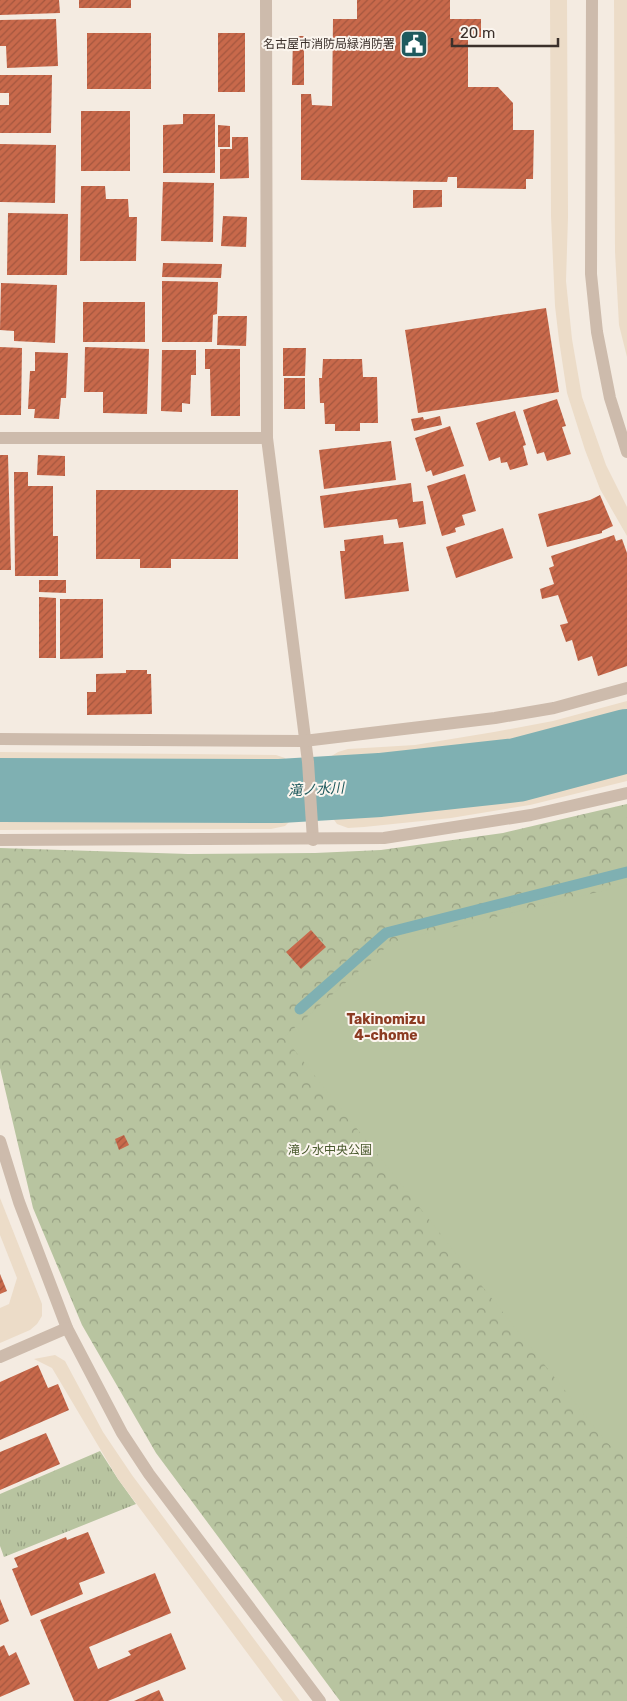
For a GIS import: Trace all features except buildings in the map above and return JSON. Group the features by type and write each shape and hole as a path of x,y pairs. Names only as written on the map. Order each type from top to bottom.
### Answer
{"street":[{"path":"266,0 267,438 309,773 313,840"},
{"path":"592,0 591,274 597,332 610,398 627,452"},
{"path":"0,438 267,438"},
{"path":"0,739 304,741 495,718 554,708 627,688"},
{"path":"0,840 313,840 384,838 531,815 627,793"},
{"path":"0,1141 19,1202 67,1328 122,1433 149,1474 320,1701"},
{"path":"0,1357 67,1328"}],"green space":[{"name":"滝ノ水中央公園","path":"627,804 627,1701 340,1701 156,1453 82,1325 33,1208 0,1068 0,848 188,854 315,853 381,850 503,833"},
{"path":"627,885 627,1459 606,1442 284,1037 392,942"},
{"path":"100,1451 136,1504 4,1557 0,1546 0,1494"}],"shaded area":[{"path":"550,0 567,0 568,217 566,281 572,339 582,397 606,465 627,507 627,536 600,489 585,450 567,393 559,340 555,306 551,216"},
{"path":"614,0 627,0 627,357 619,325 615,252"},
{"path":"627,701 627,724 551,743 477,757 388,768 325,772 325,765 330,757 348,749 415,745 494,732 553,721"},
{"path":"0,752 276,755 285,758 293,774 0,775"},
{"path":"627,760 627,781 530,805 451,818 348,828 337,824 327,810 328,806 372,804 453,794 518,783"},
{"path":"0,807 295,808 292,819 285,826 271,829 0,830"},
{"path":"0,1198 42,1304 42,1316 30,1330 0,1343 0,1308 9,1304 17,1278 0,1235"},
{"path":"55,1355 65,1361 103,1432 132,1475 300,1701 283,1701 118,1479 52,1368 34,1359"}],"waterway":[{"name":"滝ノ水川","path":"0,790 280,791 380,785 517,770 627,741"},
{"path":"300,1009 386,933 627,872"}],"place":[{"name":"名古屋市消防局緑消防署","path":"414,44"}],"district":[{"name":"Takinomizu 4-chome","path":"386,1028"}]}
